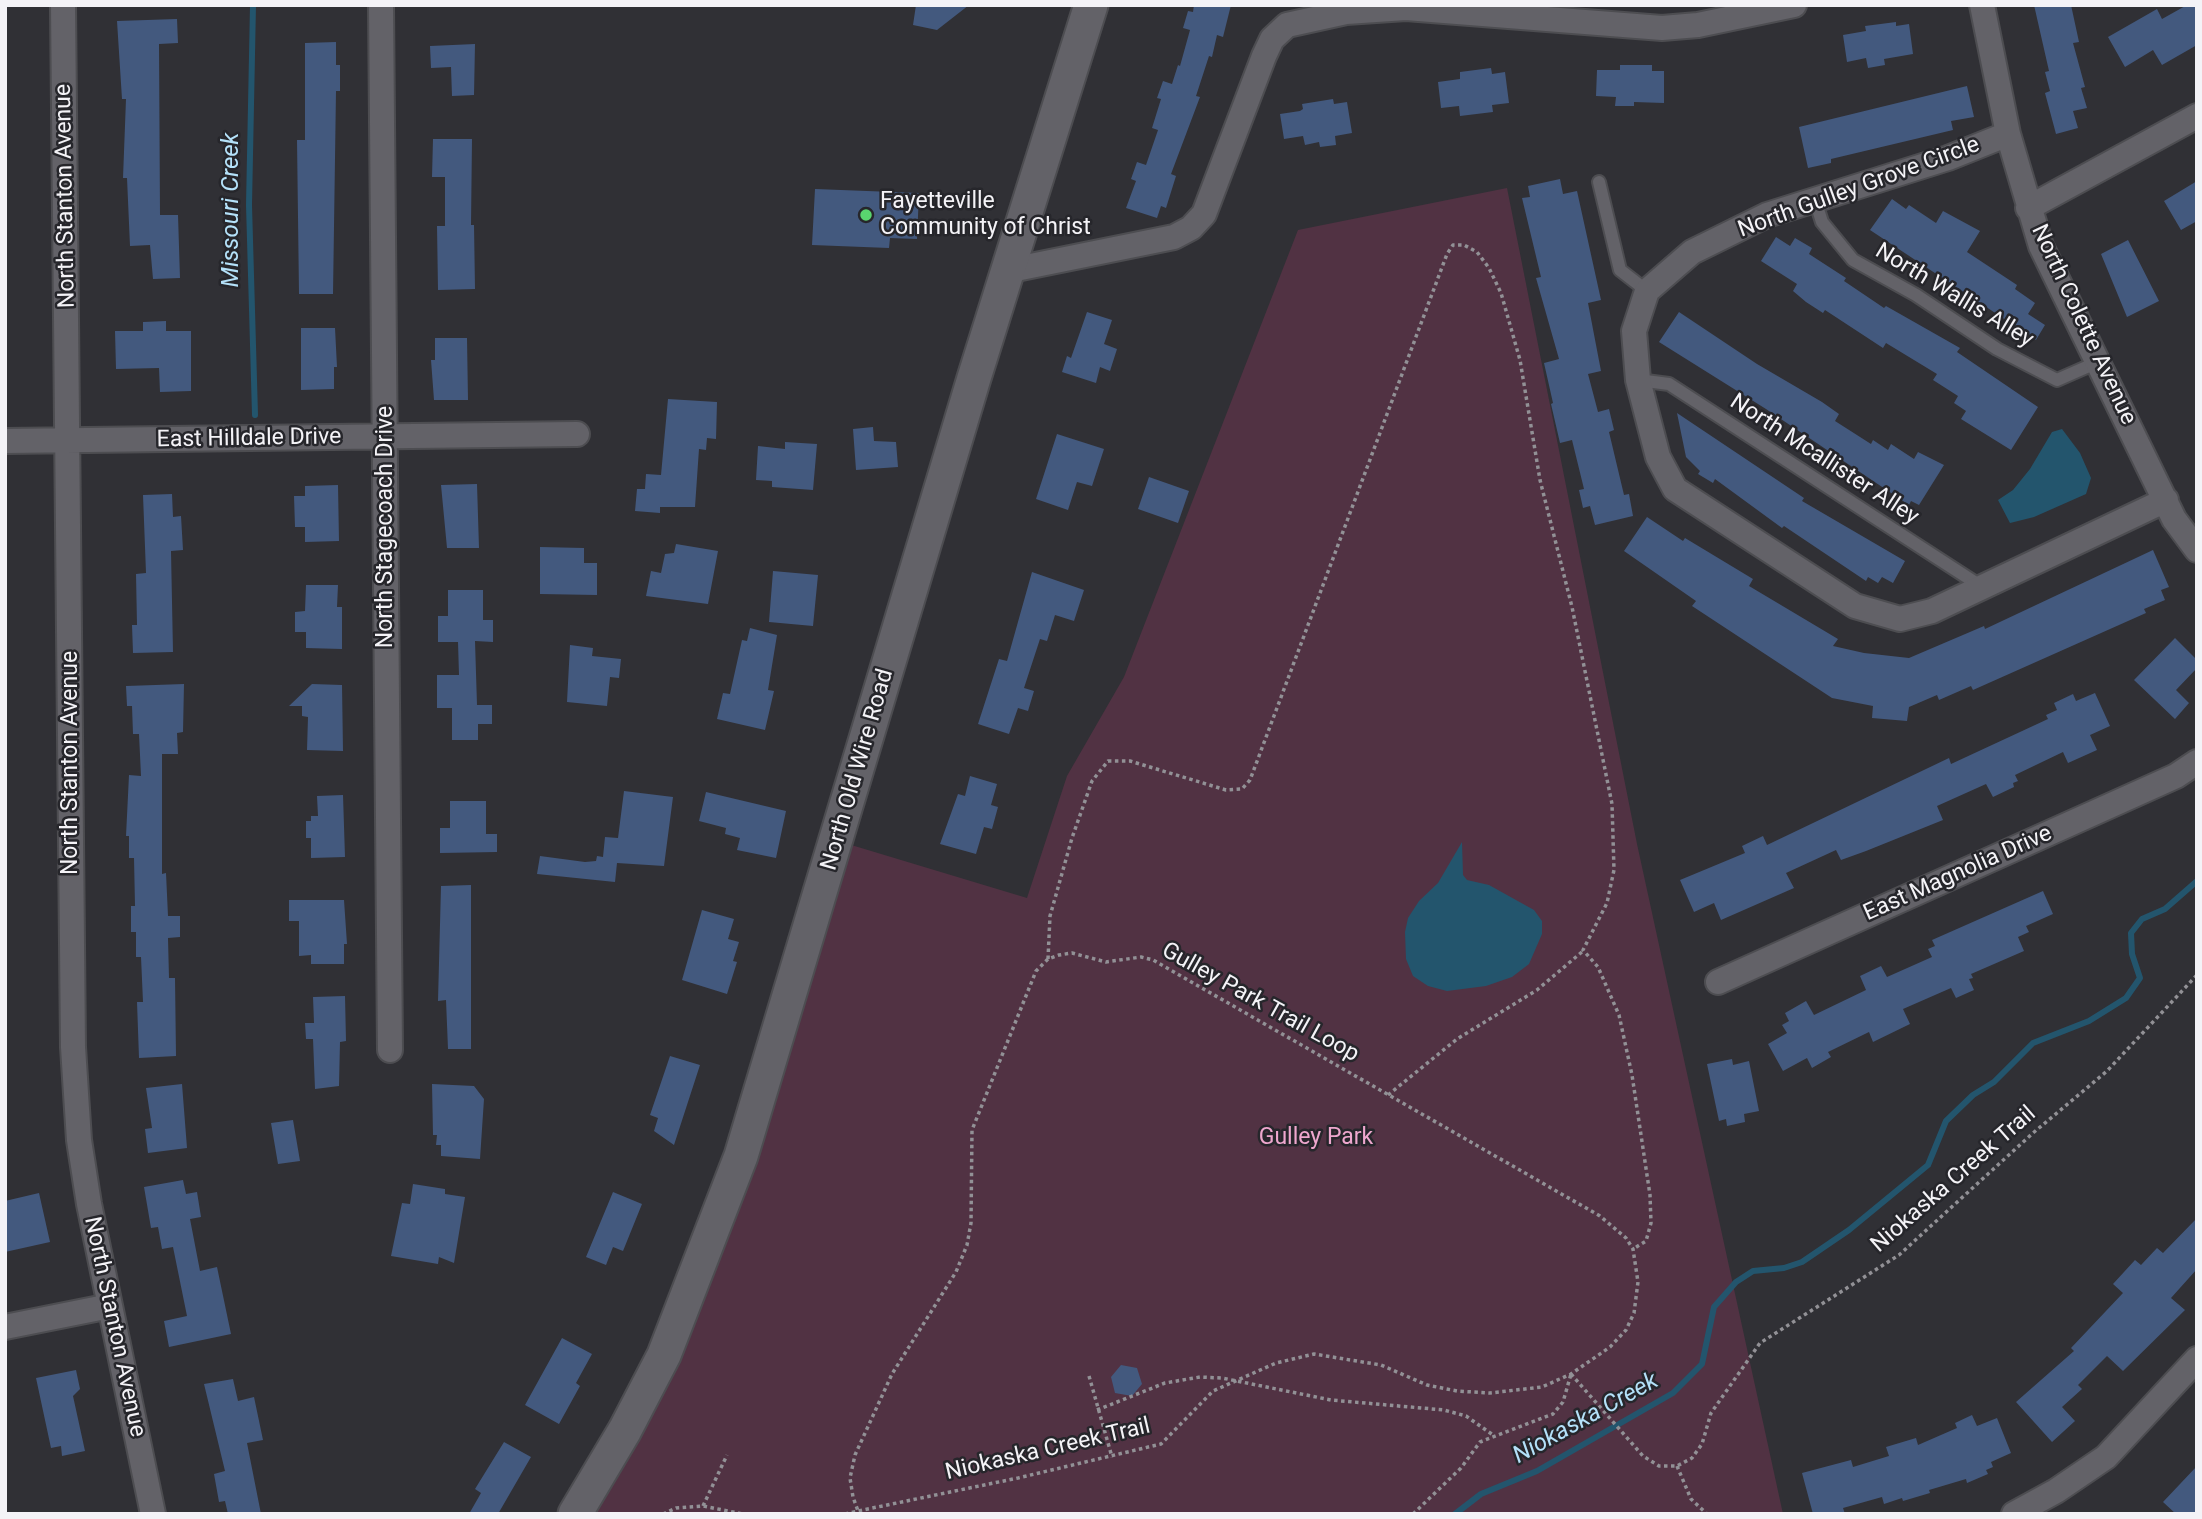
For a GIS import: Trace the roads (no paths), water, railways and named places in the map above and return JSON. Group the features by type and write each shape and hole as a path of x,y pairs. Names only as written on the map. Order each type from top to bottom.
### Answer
{"street":[{"name":"North Stanton Avenue","path":"63,5 73,1047 79,1139 153,1514"},
{"name":"North Stagecoach Drive","path":"381,5 390,1050"},
{"name":"North Old Wire Road","path":"575,1514 619,1441 664,1355 741,1156 1006,271 1091,5"},
{"path":"1006,271 1174,237 1191,228 1204,214 1272,39 1287,25 1346,12 1406,8 1662,28 1698,25 1794,5"},
{"name":"North Colette Avenue","path":"1982,5 2008,134 2041,246 2174,519 2197,550"},
{"path":"2028,208 2197,116"},
{"name":"North Gulley Grove Circle","path":"1647,291 1692,252 1767,215 1948,158 2008,134"},
{"path":"1647,291 1634,331 1638,380 1658,457 1675,489 1855,606 1900,619 1932,611 2165,500"},
{"name":"East Hilldale Drive","path":"5,441 577,434"},
{"name":"East Magnolia Drive","path":"1718,982 2176,776 2197,762"},
{"path":"5,1327 110,1306"},
{"path":"2014,1514 2056,1492 2106,1457 2197,1359"}],"lane":[{"path":"1599,182 1620,270 1647,291"},
{"name":"North Wallis Alley","path":"1815,200 1822,222 1853,260 1916,295 1997,349 2057,380 2098,362"},
{"name":"North Mcallister Alley","path":"1638,380 1669,384 1982,587"}],"water":[{"path":"2062,429 2080,453 2091,478 2086,494 2034,517 2010,523 1998,500 2013,490 2030,469 2052,432"},
{"path":"1462,842 1463,875 1467,880 1489,885 1534,910 1542,921 1542,934 1529,964 1512,977 1486,986 1447,991 1428,986 1413,976 1406,959 1405,932 1408,918 1419,901 1438,883"}],"waterway":[{"name":"Missouri Creek","path":"253,5 249,205 255,415"},
{"name":"Niokaska Creek","path":"1455,1514 1481,1494 1537,1471 1673,1393 1702,1364 1714,1307 1736,1282 1753,1271 1784,1268 1802,1262 1849,1230 1928,1165 1946,1121 1973,1095 1994,1082 2033,1043 2089,1021 2126,998 2140,978 2132,954 2131,933 2142,919 2165,909 2197,881"}],"place":[{"name":"Fayetteville Community of Christ","path":"866,215"}],"park label":[{"name":"Gulley Park","path":"1316,1138"}]}
